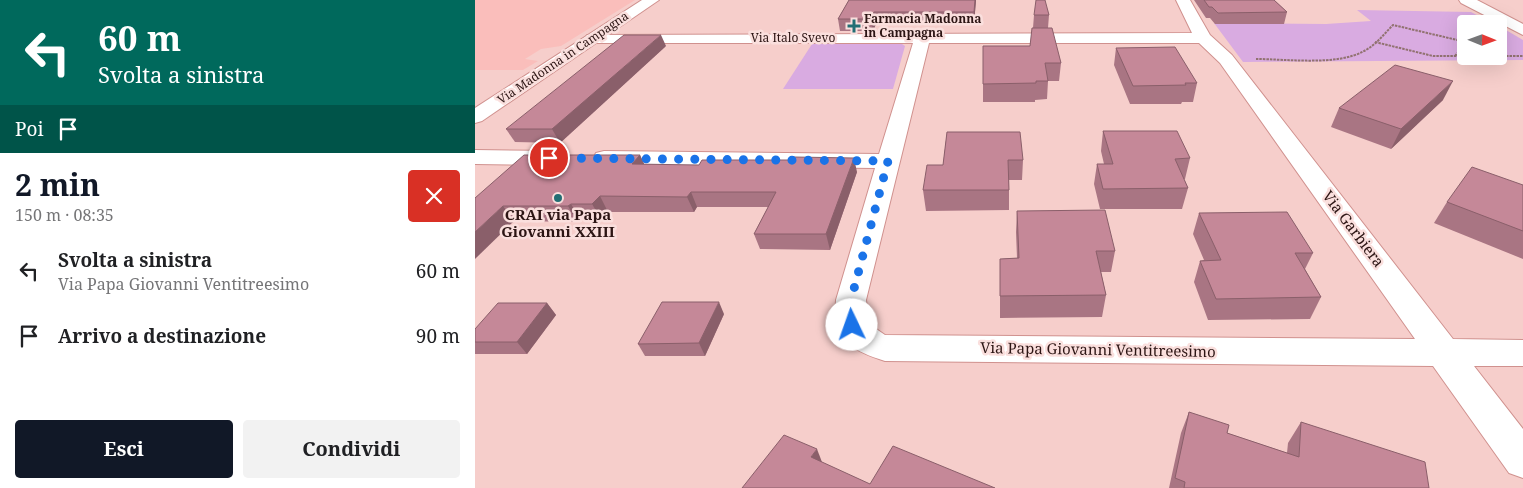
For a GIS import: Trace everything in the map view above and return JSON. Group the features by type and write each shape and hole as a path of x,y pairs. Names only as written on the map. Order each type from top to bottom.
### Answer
{"street":[{"name":"Via Madonna in Campagna","path":"475,117 652,0"},
{"name":"Via Garbiera","path":"1183,0 1203,38 1226,59 1523,460"},
{"path":"1466,0 1523,30"},
{"name":"Via Italo Svevo","path":"593,38 1203,38"},
{"name":"Via Papa Giovanni Ventitreesimo","path":"922,39 851,300 852,325 857,336 869,344 885,348 1523,353"},
{"path":"475,157 888,161"}],"path":[{"path":"1226,59 1345,57 1363,53 1393,25 1457,40"},
{"path":"1375,42 1433,56 1455,56 1457,53"},
{"path":"1507,56 1523,56"}],"shaded area":[{"path":"475,0 635,0 561,46 541,49 525,59 538,61 523,70 475,70"},
{"path":"1357,10 1471,12 1477,15 1457,15 1457,60 1243,62 1214,23 1326,24 1371,21"},
{"path":"1507,31 1523,40 1523,60 1507,60"},
{"path":"812,44 902,44 905,46 893,89 783,89"}],"building":[{"path":"849,0 975,0 974,12 874,12 871,19 838,19"},
{"path":"1036,0 1045,0 1049,15 1034,15"},
{"path":"1204,0 1274,0 1287,12 1218,13 1212,7 1209,7"},
{"path":"1032,28 1052,28 1061,63 1045,63 1048,81 983,84 983,46 1030,46"},
{"path":"624,35 661,35 552,129 506,129"},
{"path":"1175,47 1197,83 1133,86 1116,48"},
{"path":"1395,65 1453,81 1401,129 1339,108"},
{"path":"1103,131 1177,131 1190,158 1175,159 1188,188 1103,189 1097,164 1113,164"},
{"path":"947,132 1020,132 1023,160 1008,160 1009,190 923,190 927,165 943,165"},
{"path":"524,155 640,155 632,164 699,165 702,160 793,160 794,157 854,158 826,234 754,234 776,192 691,192 687,197 600,196 592,204 503,206 475,232 475,198"},
{"path":"1472,167 1523,185 1523,231 1447,202"},
{"path":"1105,210 1115,251 1096,251 1106,295 1000,296 1000,259 1019,258 1017,211"},
{"path":"1287,212 1313,253 1295,253 1321,297 1216,299 1200,261 1221,260 1199,213"},
{"path":"662,302 719,302 699,343 638,344"},
{"path":"498,303 547,303 517,342 475,342 475,329"},
{"path":"1189,412 1229,425 1227,433 1299,457 1301,422 1425,462 1429,488 1184,488 1185,482 1175,478"},
{"path":"784,435 817,449 811,457 870,484 893,446 995,488 742,488"}],"place":[{"name":"Farmacia Madonna in Campagna","path":"854,26"},
{"name":"CRAI via Papa Giovanni XXIII","path":"558,198"}],"route":[{"path":"549,158 888,161 851,300 850,313 852,325"}]}
